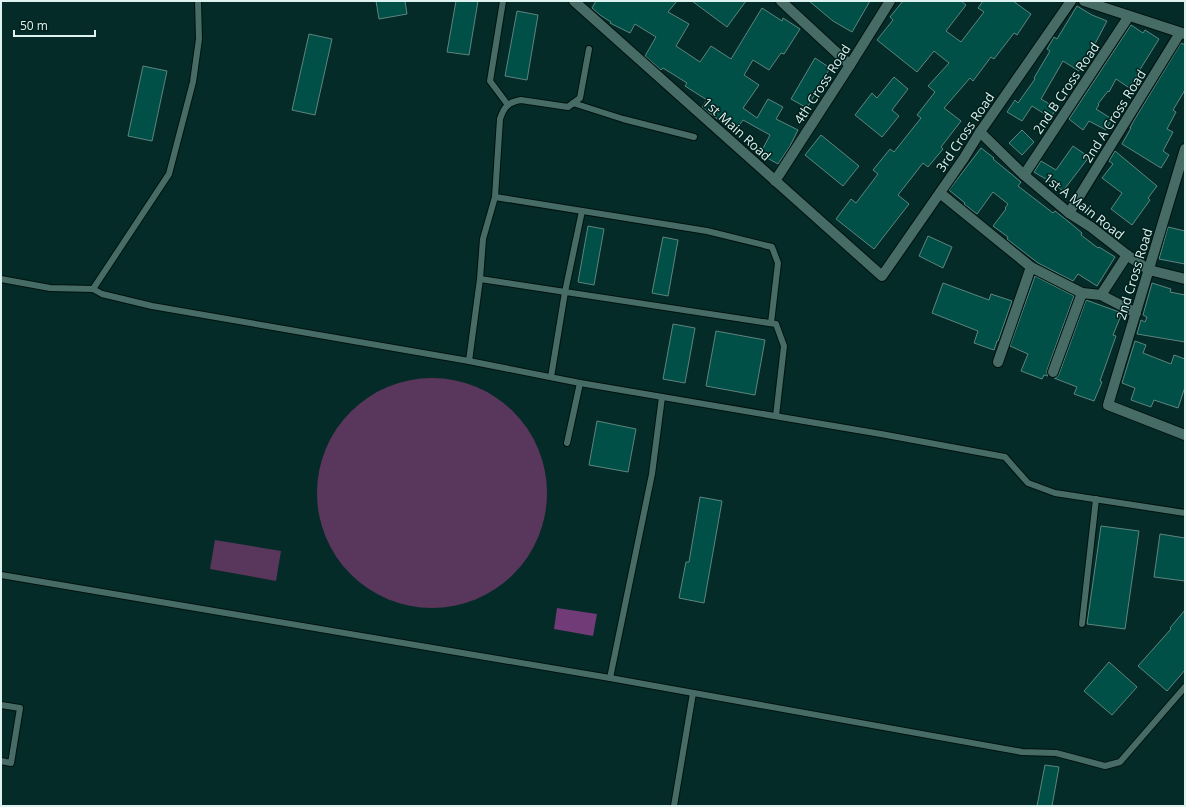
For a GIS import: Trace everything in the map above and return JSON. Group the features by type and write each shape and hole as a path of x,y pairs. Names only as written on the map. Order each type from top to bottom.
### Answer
{"street":[{"name":"1st Main Road","path":"574,1 882,276"},
{"path":"781,1 850,65"},
{"name":"4th Cross Road","path":"775,181 890,1"},
{"name":"3rd Cross Road","path":"882,276 1071,1"},
{"path":"1084,1 1183,34"},
{"name":"2nd B Cross Road","path":"1024,174 1129,16"},
{"name":"2nd A Cross Road","path":"1070,214 1183,34"},
{"name":"1st A Main Road","path":"980,132 1024,174 1070,214 1091,227 1127,255 1149,270 1185,279"},
{"name":"2nd Cross Road","path":"1185,149 1108,405 1185,435"},
{"path":"940,193 1031,267 1082,293 1101,295 1136,313"},
{"path":"1101,295 1127,255"},
{"path":"998,362 1031,267"},
{"path":"1053,372 1082,293"}],"lane":[{"path":"93,289 168,174 193,82 199,39 198,1"},
{"path":"503,1 490,81 508,105"},
{"path":"468,361 480,280 484,239 495,197 500,119 504,108 513,101 521,100 568,107 573,104 580,98 589,50"},
{"path":"573,104 694,137"},
{"path":"495,197 708,231 772,247 778,263 771,323"},
{"path":"551,377 565,292 582,211"},
{"path":"1,279 50,288 93,289 102,294 152,306 468,361 580,383 881,434 1005,457 1028,483 1055,493 1185,513"},
{"path":"480,280 776,324 784,346 776,416"},
{"path":"567,443 580,383"},
{"path":"610,678 652,474 662,397"},
{"path":"1082,624 1096,499"},
{"path":"1,575 610,678 1022,752 1056,753 1105,766 1120,762 1185,687"},
{"path":"674,806 693,693"},
{"path":"1,705 20,708 11,763 1,761"}],"shaded area":[{"path":"432,378 454,380 476,387 505,404 521,420 533,439 542,460 545,471 547,493 545,515 538,537 521,566 505,582 486,594 465,603 454,606 432,608 410,606 388,599 359,582 343,566 331,547 322,526 319,515 317,493 319,471 326,449 343,420 359,404 378,392 399,383 410,380"},
{"path":"215,540 281,551 276,581 210,569"},
{"path":"557,608 597,614 593,636 554,629"}],"building":[{"path":"376,1 405,1 407,14 379,19"},
{"path":"456,1 478,1 469,55 447,52"},
{"path":"596,1 677,1 668,12 689,24 676,46 700,62 711,46 731,59 762,8 782,21 783,18 800,29 784,54 781,53 769,70 753,60 744,75 759,85 743,108 757,118 768,99 783,107 776,119 798,130 790,146 778,164 760,154 770,135 743,120 735,131 709,113 702,107 707,100 685,86 687,83 663,68 661,70 645,56 656,37 635,24 630,33 610,23 611,22 592,8"},
{"path":"692,1 746,1 727,27"},
{"path":"809,1 870,1 852,32 833,21"},
{"path":"903,1 961,1 966,5 946,31 961,42 984,12 978,8 983,1 1013,1 1031,14 1017,35 1014,33 994,59 991,57 973,81 970,78 944,108 961,121 941,147 943,149 928,167 923,163 898,195 909,204 874,249 836,219 851,199 856,203 878,174 873,170 890,149 894,152 921,118 917,115 935,92 928,86 949,63 934,51 917,72 877,40 893,20 890,17"},
{"path":"1077,6 1092,15 1107,21 1079,71 1063,61 1041,99 1056,108 1051,118 1032,106 1022,121 1007,112 1015,100 1018,103 1035,79 1034,78 1050,51 1047,49 1054,37 1057,39"},
{"path":"517,11 538,15 527,80 505,76"},
{"path":"1131,25 1143,33 1145,30 1159,39 1136,76 1138,77 1131,89 1116,79 1109,92 1108,91 1098,104 1099,105 1096,109 1112,119 1106,130 1089,121 1083,130 1069,119"},
{"path":"309,34 332,39 315,115 292,110"},
{"path":"1181,43 1185,45 1185,90 1173,110 1176,112 1167,129 1173,132 1163,151 1169,155 1161,168 1122,144 1133,122"},
{"path":"815,58 830,68 807,108 791,99"},
{"path":"143,66 167,71 152,141 128,136"},
{"path":"894,77 908,89 892,110 899,116 882,137 855,115 872,93 877,98"},
{"path":"1022,130 1034,142 1022,155 1009,143"},
{"path":"821,135 859,166 843,186 805,155"},
{"path":"1073,146 1089,157 1063,191 1034,172 1041,161 1056,170"},
{"path":"981,148 1021,182 1018,186 1053,213 1055,211 1082,233 1081,235 1098,248 1099,247 1115,257 1097,286 1078,274 1073,281 1038,263 1007,239 1008,237 993,226 1008,204 993,192 977,214 949,190"},
{"path":"1115,151 1157,186 1148,198 1150,200 1132,225 1111,209 1122,193 1102,178 1113,164 1109,161"},
{"path":"588,226 604,229 594,285 578,282"},
{"path":"1168,227 1185,231 1185,264 1159,259"},
{"path":"928,236 952,247 943,268 919,256"},
{"path":"663,237 678,240 668,296 652,293"},
{"path":"1035,276 1074,296 1047,370 1048,376 1044,375 1042,379 1021,371 1028,354 1010,346"},
{"path":"943,283 989,300 991,294 1012,301 994,350 974,343 978,331 932,313"},
{"path":"1152,283 1171,289 1170,292 1185,295 1185,342 1137,334 1141,320 1145,322 1147,317 1143,315"},
{"path":"1086,300 1122,313 1113,335 1116,336 1100,381 1102,382 1094,401 1074,394 1077,387 1054,378 1059,374"},
{"path":"673,324 695,328 685,383 663,379"},
{"path":"716,331 765,340 755,395 706,386"},
{"path":"1135,341 1146,345 1143,353 1171,364 1174,355 1185,359 1185,387 1178,408 1154,400 1151,407 1131,400 1135,388 1122,383"},
{"path":"597,421 636,429 628,472 589,465"},
{"path":"700,497 722,501 704,603 679,598 686,562 689,562"},
{"path":"1101,526 1139,531 1125,629 1087,624"},
{"path":"1160,534 1185,538 1185,581 1154,577"},
{"path":"1185,610 1185,670 1167,691 1138,666 1171,629 1170,628"},
{"path":"1109,662 1137,687 1112,715 1084,691"},
{"path":"1045,765 1059,767 1052,806 1037,806"}]}
